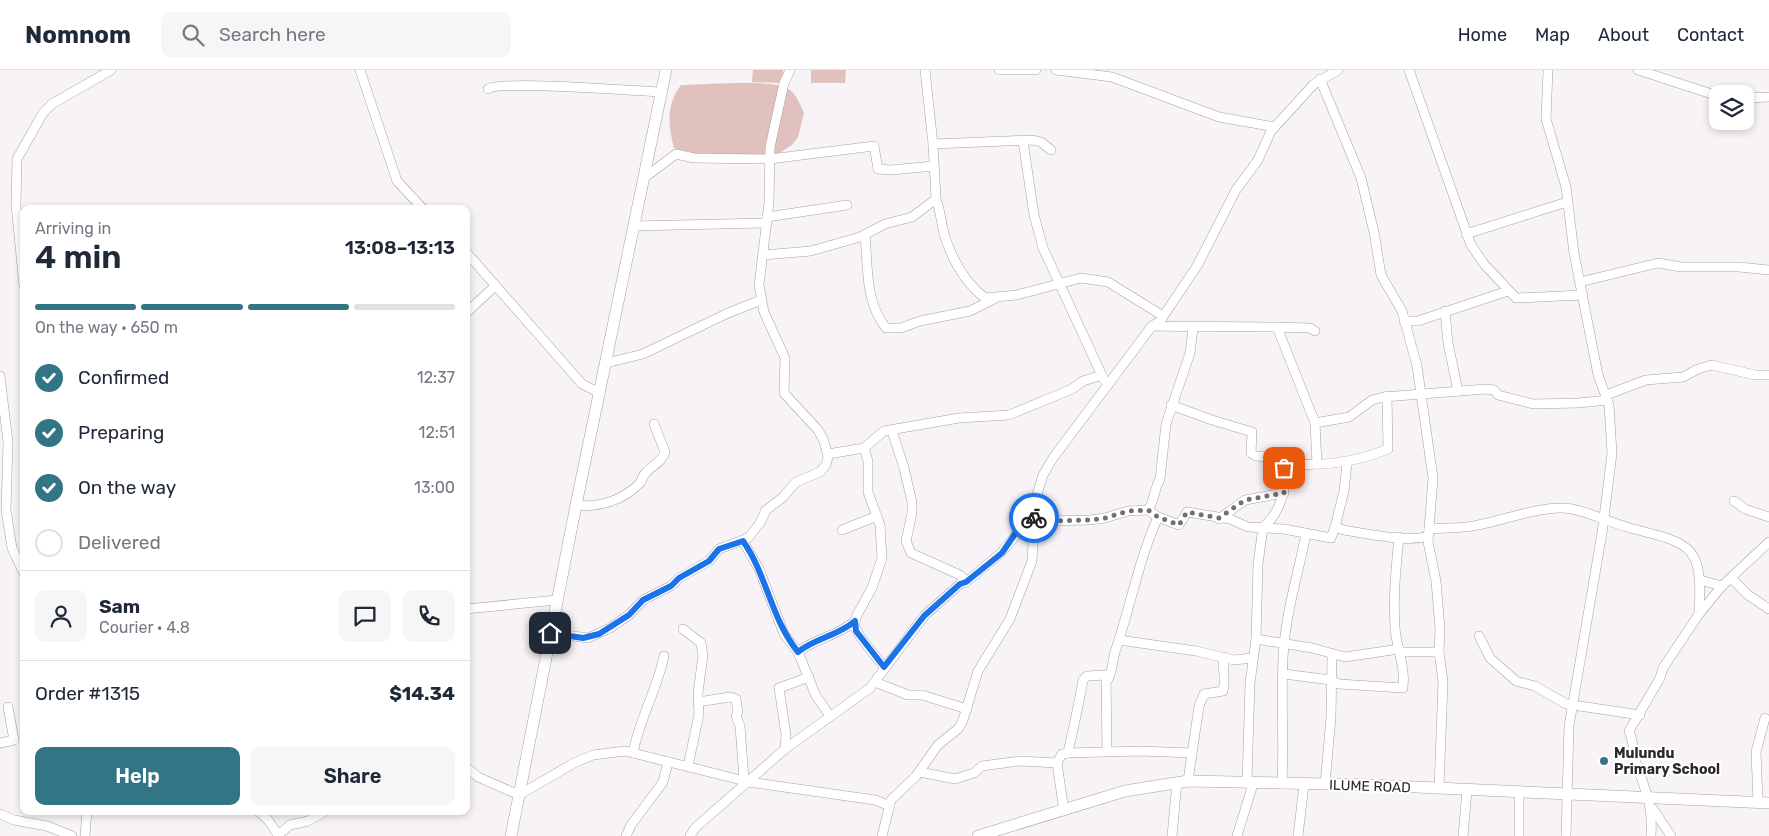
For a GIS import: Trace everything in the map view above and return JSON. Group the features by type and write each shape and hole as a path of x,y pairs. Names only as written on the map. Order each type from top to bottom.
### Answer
{"street":[{"path":"20,230 15,172 23,147 44,113 52,104 111,70"},
{"path":"360,70 396,181 418,205"},
{"path":"512,836 550,633 666,70"},
{"path":"550,633 583,638 599,634 629,615 643,600 671,586 679,578 709,561 719,549 743,541 760,524 766,510 782,498 796,482 820,472 826,465 828,454 821,434 784,393 786,367 783,351 761,300 759,285 767,220 770,159 775,119 786,75 790,70"},
{"path":"925,70 933,144 936,199 941,212 944,236 966,281 985,298 995,299"},
{"path":"999,70 1036,70"},
{"path":"1056,70 1112,77 1219,116 1275,127"},
{"path":"690,836 695,828 785,749 861,696 875,682 884,667 924,616 960,584 966,582 1002,553 1032,511 1043,475 1051,465 1053,458 1107,384 1152,326 1163,316 1197,266 1236,190 1258,160 1267,136 1320,76 1338,70"},
{"path":"1409,70 1422,102 1466,234 1477,255 1512,296 1519,298 1583,295"},
{"path":"1548,70 1546,119 1563,176 1580,282 1598,375 1606,398 1612,453 1604,520 1569,726 1566,836"},
{"path":"1638,70 1709,93"},
{"path":"1320,76 1360,178 1372,224 1381,275 1399,302 1417,366 1433,478 1429,551 1436,581 1439,652 1444,705 1439,788"},
{"path":"488,89 493,85 529,85 661,92"},
{"path":"1754,98 1769,97"},
{"path":"933,144 1038,140 1051,150"},
{"path":"1023,141 1034,216 1043,248 1058,284 1081,327 1107,384"},
{"path":"644,178 674,154 694,158 770,159 874,146 878,169 890,170 934,166"},
{"path":"763,255 811,250 865,235 885,224 912,217 936,199"},
{"path":"1466,234 1567,202"},
{"path":"634,226 767,220 847,205"},
{"path":"865,235 872,303 876,316 886,328 901,328 920,321 970,311 995,299 1081,278 1108,282 1163,316"},
{"path":"470,257 582,384 600,393"},
{"path":"1580,282 1658,263 1681,267 1739,267 1769,270"},
{"path":"470,309 494,286"},
{"path":"1404,321 1418,321 1508,291"},
{"path":"606,363 643,354 728,313 761,300"},
{"path":"1445,311 1448,343 1458,391"},
{"path":"1409,334 1418,321"},
{"path":"1152,326 1310,328 1315,331"},
{"path":"1277,327 1315,423 1316,464"},
{"path":"1148,510 1154,502 1156,486 1160,479 1166,424 1190,354 1193,328"},
{"path":"1315,423 1350,417 1372,400 1387,396 1486,389 1494,390 1498,395 1540,404 1606,398 1646,380 1683,377 1698,369 1712,365 1738,372 1769,375"},
{"path":"828,454 864,448 884,431 959,418 1009,415 1072,389 1083,381 1102,375"},
{"path":"0,376 8,442 5,485 7,519 12,548 20,565"},
{"path":"1281,463 1347,463 1388,449 1387,396"},
{"path":"1171,405 1252,432 1251,453 1256,456 1278,458 1284,468 1284,493 1270,522 1263,527 1258,564 1256,639 1253,658 1250,783 1237,836"},
{"path":"576,505 594,506 605,504 619,499 641,482 643,475 664,456 665,452 654,424"},
{"path":"892,431 904,468 912,502 912,513 906,541 907,548 911,553 960,575 966,582"},
{"path":"798,652 811,642 829,637 855,621 866,603 882,564 882,543 877,516 868,492 868,461 864,448"},
{"path":"1028,516 1044,521 1090,520 1105,518 1128,511 1148,510 1158,517 1179,525 1187,512 1230,519 1248,526 1331,538 1344,491 1347,463"},
{"path":"1219,518 1245,500 1284,493"},
{"path":"1734,501 1745,509 1769,517"},
{"path":"1335,527 1344,530 1399,537 1424,538 1429,532 1469,527 1543,511 1571,509 1604,520 1670,537 1682,544 1697,563 1700,580 1699,614"},
{"path":"842,530 877,516"},
{"path":"882,836 891,800 920,772 938,745 959,728 967,709 978,670 1010,618 1032,561 1033,544 1028,516"},
{"path":"1106,675 1107,681 1112,674 1112,662 1129,610 1142,553 1158,517"},
{"path":"1282,784 1285,643 1306,534"},
{"path":"1284,674 1331,680 1339,684 1401,689 1404,686 1400,650 1395,632 1393,600 1399,537"},
{"path":"743,541 759,569 784,634 798,652 816,696 830,716"},
{"path":"1671,836 1650,801 1637,766 1633,739 1629,731 1660,678 1663,668 1699,614 1722,586 1769,542"},
{"path":"1731,578 1748,595 1769,609"},
{"path":"1700,580 1722,586"},
{"path":"470,609 557,600"},
{"path":"855,621 856,631 884,667"},
{"path":"682,629 698,640 702,646 697,728 688,766"},
{"path":"1479,636 1490,658 1512,679 1535,686 1559,701 1572,705 1640,714"},
{"path":"1256,639 1285,643 1345,657 1400,650 1439,652"},
{"path":"1119,640 1234,660 1253,658"},
{"path":"1325,784 1331,718 1332,655"},
{"path":"633,753 639,727 654,691 664,656"},
{"path":"1172,836 1182,781 1192,753 1198,706 1203,694 1223,691 1222,668 1224,657"},
{"path":"1106,675 1107,751"},
{"path":"1068,753 1073,740 1074,717 1084,680 1087,676 1106,675"},
{"path":"785,749 786,735 779,688 809,677"},
{"path":"875,682 900,692 947,701 967,709"},
{"path":"698,702 730,697 736,699 738,712 736,716 740,726 747,781"},
{"path":"0,743 14,740 8,707"},
{"path":"1763,803 1756,752 1765,718"},
{"path":"1064,811 1057,763 1062,754 1107,751 1192,753"},
{"path":"519,795 593,754 614,752 633,753 747,781 874,800 890,806"},
{"path":"920,772 955,779 974,773 982,766 1020,761 1057,763"},
{"path":"626,836 631,825 664,782 668,762"},
{"path":"470,770 478,777 519,795"},
{"path":"470,776 478,777"},
{"name":"ILUME ROAD","path":"978,836 1125,791 1182,781 1439,788 1650,801 1763,803"},
{"path":"1298,836 1304,784"},
{"path":"1463,836 1466,790"},
{"path":"1519,792 1519,836"},
{"path":"1650,801 1651,836"},
{"path":"0,814 14,820 47,826 72,836"},
{"path":"85,836 87,815"},
{"path":"263,815 278,836 290,825 308,821 319,815"}],"shaded area":[{"path":"753,70 783,70 782,83 752,82"},
{"path":"811,70 846,70 845,83 811,83"},
{"path":"752,83 779,85 787,88 795,96 804,113 798,137 792,145 775,156 689,155 674,148 670,131 671,108 681,85"}],"way so far":[{"path":"1034,518 1044,521 1090,520 1118,515 1128,511 1148,510 1158,517 1179,525 1187,512 1219,518 1232,507 1245,500 1264,495 1284,493 1284,468"}],"place":[{"name":"Mulundu Primary School","path":"1604,761"}],"route":[{"path":"550,633 583,638 599,634 629,615 643,600 671,586 679,578 709,561 719,549 743,541 759,569 784,634 798,652 811,642 829,637 837,631 848,628 855,621 856,631 884,667 924,616 960,584 966,582 1002,553 1027,516 1034,518"}]}
